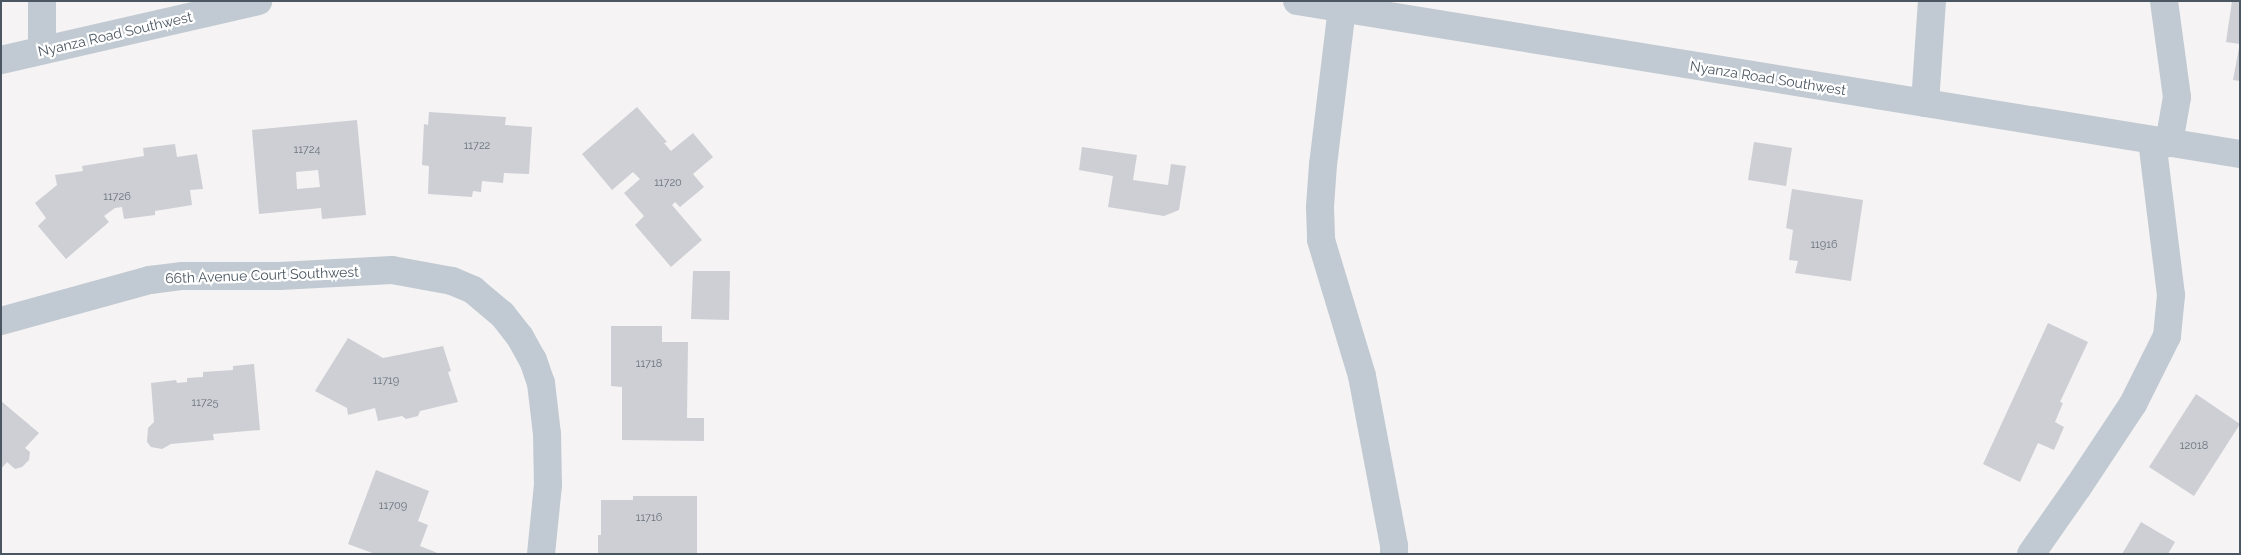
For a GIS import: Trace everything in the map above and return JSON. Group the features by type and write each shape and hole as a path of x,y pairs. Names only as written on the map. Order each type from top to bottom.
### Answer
{"street":[{"path":"42,1 42,50"},
{"name":"Nyanza Road Southwest","path":"1,60 258,1"},
{"name":"Nyanza Road Southwest","path":"1297,1 2240,154"},
{"path":"1925,103 1932,1"},
{"path":"2030,554 2078,487 2133,404 2167,336 2171,295 2161,141 2177,97 2164,1"},
{"path":"1342,8 1323,164 1320,207 1321,240 1362,376 1394,554"},
{"name":"66th Avenue Court Southwest","path":"1,321 150,280 183,276 280,276 392,270 452,281 473,290 502,314 511,326 533,360 541,383 547,434 548,484 541,554"}],"building":[{"path":"2232,1 2240,1 2240,44 2226,42"},
{"path":"2240,48 2240,81 2233,80"},
{"path":"637,107 667,142 664,143 671,151 693,133 713,157 693,174 704,187 680,207 675,202 672,205 702,240 671,267 635,225 644,216 624,193 640,179 633,172 612,190 582,154"},
{"path":"429,112 506,117 505,125 532,127 529,174 504,173 503,183 482,181 481,192 473,191 472,197 428,194 429,166 422,165 424,124 428,125"},
{"path":"357,120 366,215 322,219 321,208 259,214 252,130","holes":["318,170 320,187 297,189 296,172"]},
{"path":"1754,142 1792,148 1786,186 1748,180"},
{"path":"175,144 177,157 197,154 203,189 190,190 192,205 155,211 155,215 124,219 122,207 115,208 104,216 109,222 66,259 38,226 46,218 35,203 57,185 55,175 83,171 82,166 144,156 143,148"},
{"path":"1082,147 1137,155 1133,180 1168,185 1171,164 1186,166 1179,210 1164,216 1108,207 1113,176 1079,170"},
{"path":"1792,189 1863,200 1851,281 1795,273 1798,261 1789,260 1793,230 1786,228"},
{"path":"693,271 730,271 729,320 691,319"},
{"path":"2048,323 2088,342 2060,402 2063,403 2055,422 2064,427 2054,450 2038,443 2020,482 1983,464"},
{"path":"611,326 662,326 662,342 688,342 687,418 704,418 704,441 622,440 622,387 611,386"},
{"path":"348,338 383,358 443,346 451,371 448,372 458,402 420,411 418,416 406,419 402,416 378,421 375,408 348,415 347,408 315,391"},
{"path":"254,364 260,430 213,434 214,440 171,444 162,449 151,447 147,442 148,428 154,422 151,383 176,380 177,383 187,382 187,378 203,377 203,372 233,370 233,366"},
{"path":"2196,394 2240,424 2194,496 2149,467"},
{"path":"1,401 39,433 25,448 30,452 29,460 22,467 15,469 7,462 1,469"},
{"path":"376,470 429,491 418,521 428,525 420,546 440,554 375,554 348,544"},
{"path":"633,496 697,496 697,554 598,554 598,535 601,535 601,500 633,500"},
{"path":"2141,522 2175,542 2168,554 2122,554"}]}
